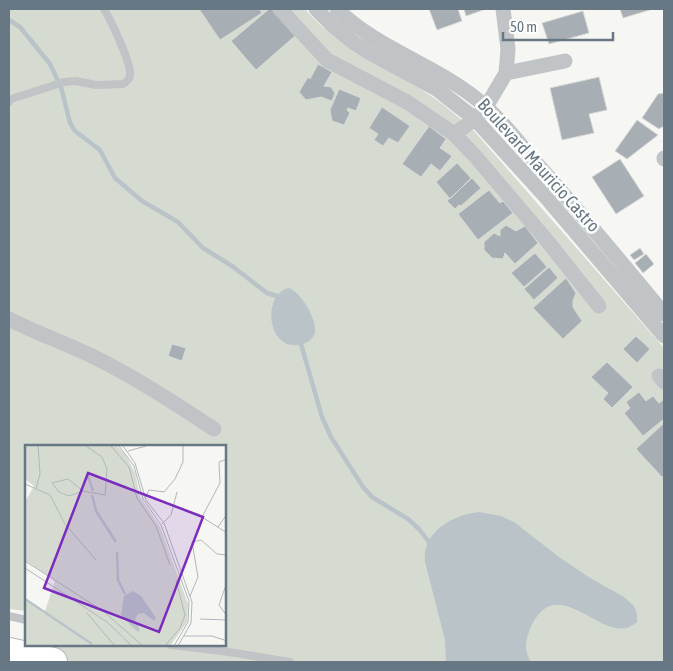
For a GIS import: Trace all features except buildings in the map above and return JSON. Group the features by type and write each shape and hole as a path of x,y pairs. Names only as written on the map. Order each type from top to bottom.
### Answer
{"highway":[{"path":"9,652 53,662"}],"street":[{"path":"280,9 328,60 407,102 454,134 544,237 599,306"},
{"name":"Boulevard Mauricio Castro","path":"316,9 340,14 370,35 450,79 486,107 592,226 664,336"},
{"path":"454,134 475,119 486,107 506,73 508,49 503,9"},
{"name":"Boulevard Mauricio Castro","path":"340,14 370,53 438,90 475,119 623,276 664,314"},
{"path":"506,73 565,61"},
{"path":"9,319 38,334 92,356 164,397 214,429"}],"lane":[{"path":"10,100 64,82 76,81 96,85 123,84 130,79 131,74 122,48 104,9"},
{"path":"9,616 25,620"},
{"path":"179,646 290,662"}],"shaded area":[{"path":"9,9 305,9 332,35 363,56 434,98 475,132 664,348 664,662 41,662 41,646 226,646 226,445 25,445 25,611 9,609"},
{"path":"288,288 298,294 312,315 314,323 313,337 301,345 288,344 280,339 274,331 272,311 274,301 280,293"},
{"path":"479,512 501,516 514,522 559,557 590,578 624,597 634,606 637,622 624,628 611,627 568,607 554,605 541,612 530,629 526,646 531,662 446,662 445,640 425,562 425,551 434,533 441,526 459,517"}],"waterway":[{"path":"9,20 20,27 50,64 61,87 70,123 75,131 100,150 115,178 142,201 178,222 203,248 232,266 267,293 277,296"},
{"path":"301,344 322,417 331,437 363,487 372,497 408,519 429,542"}]}
